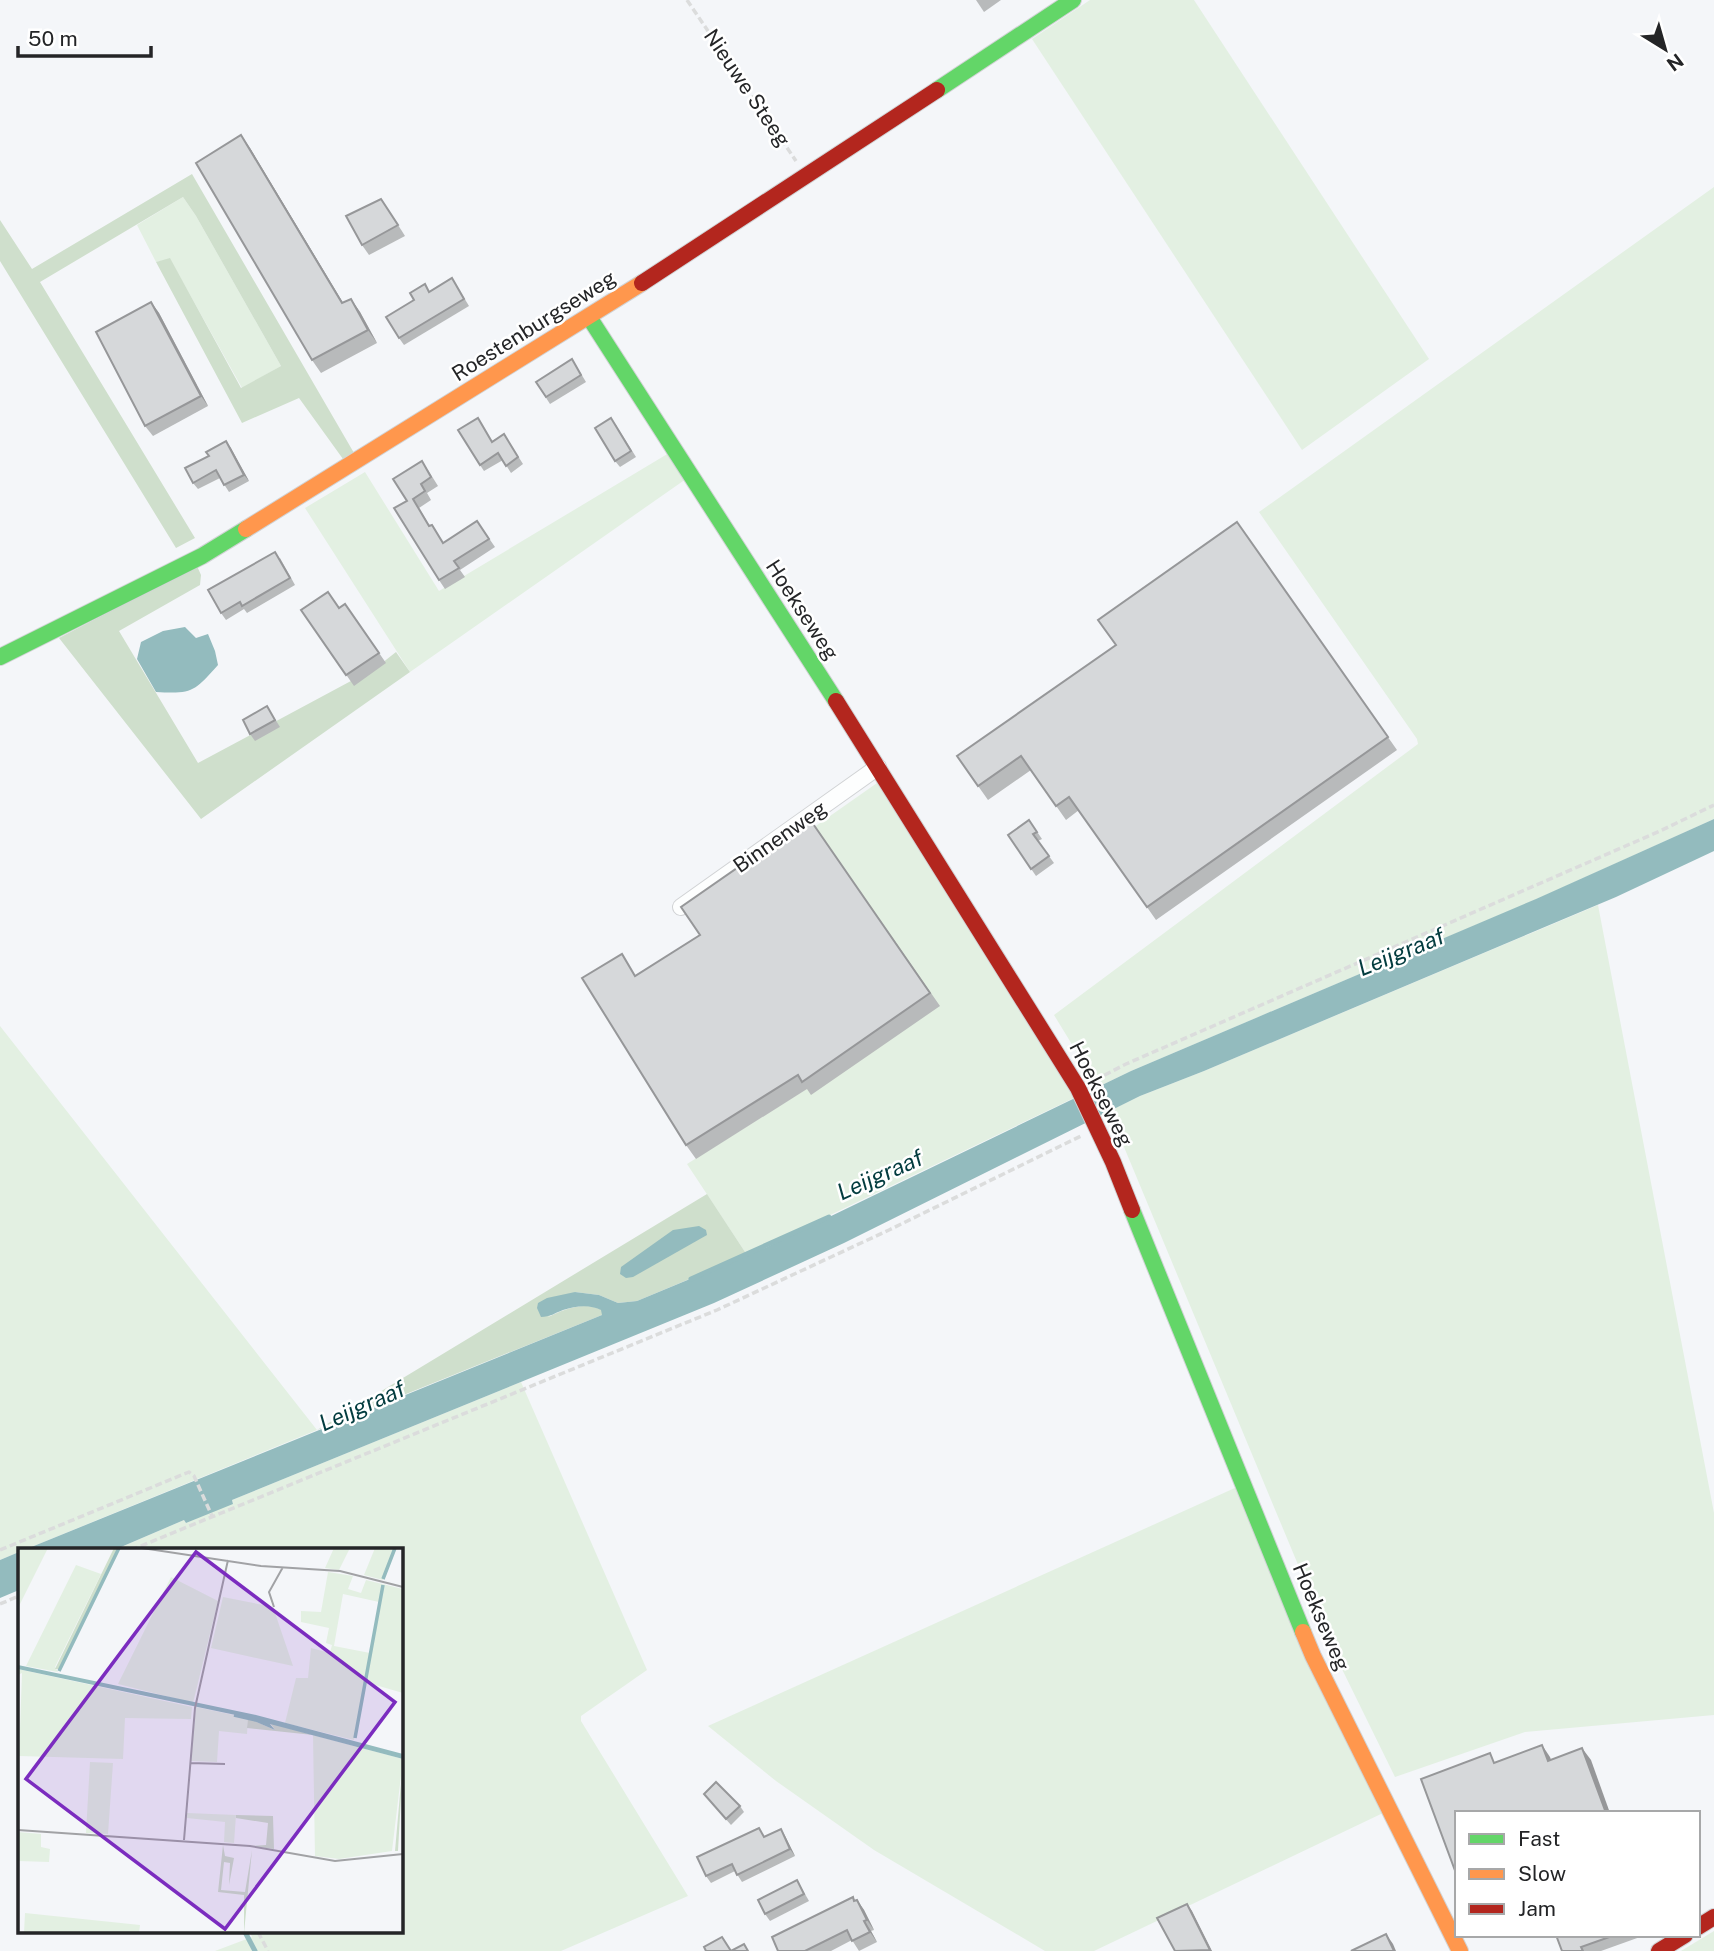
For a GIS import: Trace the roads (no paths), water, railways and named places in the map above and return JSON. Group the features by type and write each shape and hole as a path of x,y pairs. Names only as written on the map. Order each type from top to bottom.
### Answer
{"street":[{"name":"Roestenburgseweg","path":"0,657 202,556 589,317 1073,0"},
{"name":"Hoekseweg","path":"589,317 878,767 1078,1088 1113,1162 1313,1656 1460,1951"},
{"name":"Binnenweg","path":"681,907 878,767"},
{"path":"1658,1951 1682,1937"}],"water":[{"path":"185,627 196,638 208,634 218,665 191,689 156,692 137,659 141,642 163,631"},
{"path":"1714,819 1714,851 1616,897 1140,1096 844,1243 714,1303 232,1500 233,1504 186,1523 184,1520 119,1548 29,1548 602,1315 601,1310 582,1306 541,1317 538,1303 547,1298 575,1292 599,1295 618,1303 637,1301 767,1247 1131,1071 1536,899"},
{"path":"699,1226 706,1230 707,1235 633,1277 626,1278 620,1274 621,1267 673,1230"},
{"path":"18,1552 18,1590 0,1598 0,1560"}],"waterway":[{"name":"Leijgraaf","path":"691,1279 829,1217"},
{"path":"246,1934 255,1951"}]}
